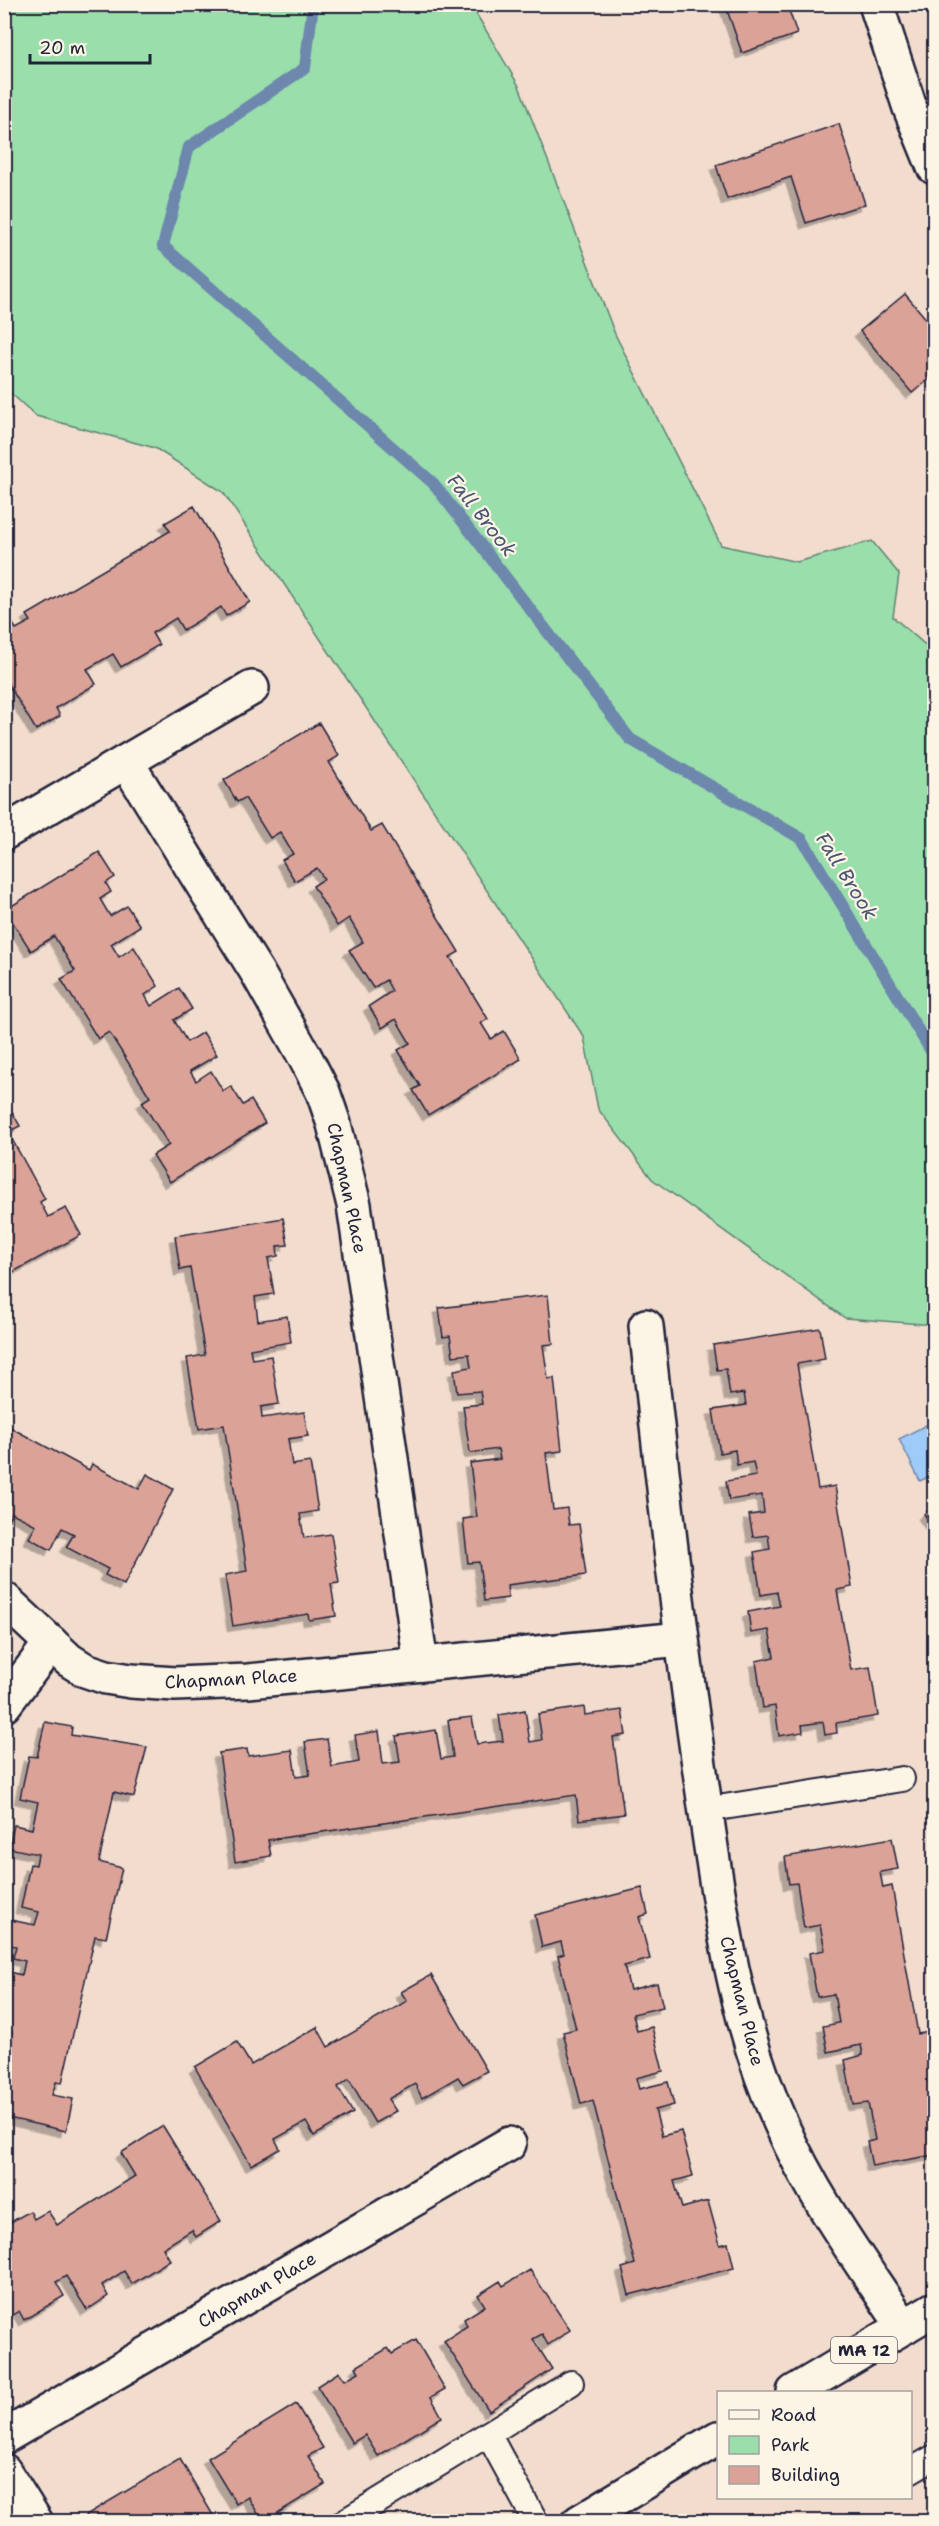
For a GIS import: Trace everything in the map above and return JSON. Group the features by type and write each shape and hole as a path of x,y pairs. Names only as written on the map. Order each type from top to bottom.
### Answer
{"street":[{"path":"876,4 910,108 934,167"},
{"path":"4,833 128,763 252,688"},
{"name":"Chapman Place","path":"128,763 257,972 323,1092 334,1124 354,1205 421,1664"},
{"name":"Chapman Place","path":"646,1326 681,1639 705,1810 738,1996 764,2082 781,2125 813,2189 904,2327"},
{"name":"Chapman Place","path":"4,1599 69,1660 85,1670 106,1677 131,1681 175,1684 248,1681 681,1639"},
{"path":"4,1705 51,1643"},
{"name":"Chapman Place","path":"4,2437 509,2144"},
{"name":"MA 12","path":"810,2388 934,2309"},
{"path":"579,2522 717,2439"},
{"path":"4,2470 36,2522"}],"lane":[{"path":"705,1810 902,1779"},
{"path":"344,2522 571,2383"},
{"path":"488,2434 536,2522"},
{"path":"912,2470 934,2457"}],"green space":[{"path":"5,4 471,5 519,86 615,334 721,545 797,562 872,541 899,574 893,617 929,648 934,649 934,1325 845,1318 652,1179 598,1109 584,1037 223,492 155,448 36,416 5,388"}],"water":[{"path":"934,1421 934,1474 920,1481 899,1439"}],"building":[{"path":"725,4 787,4 797,34 742,53"},
{"path":"839,124 865,204 806,223 791,177 727,199 716,165"},
{"path":"905,294 934,328 934,375 912,393 860,331"},
{"path":"194,506 250,602 226,616 221,607 183,630 176,618 152,633 159,645 121,667 113,654 87,669 96,684 56,708 60,716 36,730 4,677 4,623 10,619 16,629 31,621 27,615 170,531 165,523"},
{"path":"319,723 339,756 329,762 371,831 382,825 459,952 450,957 488,1019 481,1023 491,1039 504,1031 521,1059 428,1115 413,1090 420,1086 398,1050 410,1043 396,1019 382,1028 369,1006 392,991 386,980 373,988 349,950 363,942 349,918 337,926 313,886 324,879 317,868 295,881 282,860 293,854 280,832 270,838 245,798 237,802 224,780"},
{"path":"99,852 115,877 106,883 111,892 100,899 110,916 127,906 140,926 111,944 119,957 134,947 158,986 145,995 151,1006 179,988 192,1009 174,1020 187,1042 203,1032 217,1055 190,1071 196,1081 211,1071 223,1091 231,1086 243,1105 251,1100 265,1123 170,1182 153,1155 169,1145 142,1102 150,1097 109,1032 98,1039 61,979 75,971 54,936 31,951 5,910"},
{"path":"4,1098 20,1126 8,1132 45,1199 40,1202 48,1217 66,1208 81,1235 4,1277"},
{"path":"283,1218 288,1245 277,1246 278,1256 268,1258 274,1294 255,1297 258,1321 287,1316 291,1342 250,1349 252,1359 271,1356 279,1404 261,1407 262,1418 304,1412 308,1436 288,1439 292,1465 310,1462 318,1511 300,1514 304,1538 331,1534 339,1583 331,1584 336,1616 309,1620 308,1614 233,1626 225,1575 247,1571 224,1425 199,1429 187,1358 205,1355 190,1268 180,1270 175,1236"},
{"path":"548,1295 553,1344 543,1345 548,1379 554,1378 562,1451 546,1453 553,1510 567,1508 569,1525 579,1524 586,1575 507,1585 508,1598 484,1601 479,1562 468,1563 463,1519 477,1517 470,1463 500,1459 498,1449 470,1453 463,1406 482,1404 480,1391 457,1393 454,1370 471,1367 469,1354 453,1356 450,1336 443,1337 439,1308"},
{"path":"820,1328 825,1359 797,1364 818,1489 835,1486 852,1587 837,1590 851,1670 870,1667 878,1716 836,1723 837,1733 825,1735 823,1722 802,1725 803,1732 779,1736 775,1706 763,1708 756,1661 774,1657 769,1630 751,1633 748,1612 780,1606 777,1592 761,1595 754,1552 770,1549 768,1535 753,1537 749,1515 764,1513 762,1495 729,1500 726,1481 756,1476 753,1462 737,1465 735,1450 720,1453 713,1410 746,1405 744,1393 730,1395 726,1369 717,1370 713,1345"},
{"path":"4,1424 89,1470 92,1464 139,1489 147,1474 173,1489 124,1585 105,1575 108,1569 66,1547 74,1534 62,1528 51,1550 29,1538 36,1525 12,1513 4,1526"},
{"path":"934,1506 934,1528 924,1514"},
{"path":"584,1707 585,1715 622,1710 626,1735 613,1737 624,1814 579,1820 576,1795 268,1840 271,1856 235,1862 219,1753 247,1749 248,1756 292,1750 296,1777 310,1775 305,1742 327,1739 332,1767 359,1762 355,1735 379,1731 383,1764 400,1762 396,1736 436,1730 441,1759 453,1757 448,1720 472,1717 477,1744 503,1741 499,1715 525,1710 530,1742 542,1740 538,1714"},
{"path":"45,1722 72,1727 71,1735 147,1747 134,1797 114,1792 99,1862 122,1868 106,1938 95,1936 62,2083 56,2082 52,2095 73,2099 66,2131 4,2117 4,2047 9,2048 12,2032 4,2031 4,1971 22,1975 25,1961 13,1958 16,1946 4,1944 4,1924 5,1919 35,1925 39,1912 21,1908 30,1864 36,1865 38,1854 9,1848 14,1825 32,1829 38,1802 20,1798 29,1756 37,1757"},
{"path":"892,1838 898,1869 880,1872 883,1888 892,1886 918,2034 929,2032 934,2062 934,2155 872,2166 867,2142 875,2140 868,2103 853,2105 845,2060 863,2055 861,2045 828,2052 823,2026 839,2023 834,1994 817,1997 809,1953 825,1950 820,1925 804,1928 797,1883 789,1884 785,1857"},
{"path":"642,1888 648,1914 639,1917 650,1959 624,1966 630,1990 657,1983 663,2007 633,2014 637,2031 652,2027 663,2071 636,2078 639,2089 668,2082 674,2105 655,2110 662,2136 681,2131 693,2176 674,2181 682,2208 708,2201 720,2245 728,2243 734,2268 629,2295 622,2268 635,2264 593,2101 581,2104 563,2032 576,2029 558,1956 564,1954 561,1942 542,1947 535,1915"},
{"path":"431,1975 487,2071 463,2084 458,2077 422,2098 415,2084 388,2099 396,2111 375,2123 349,2079 338,2087 353,2113 314,2136 306,2122 275,2139 280,2149 251,2165 195,2067 237,2042 251,2065 317,2027 328,2047 407,2001 401,1992"},
{"path":"163,2126 221,2221 196,2237 192,2230 163,2248 170,2260 132,2284 124,2271 102,2285 108,2296 87,2310 66,2276 56,2282 64,2296 24,2320 19,2311 4,2320 4,2226 30,2211 34,2219 48,2211 57,2225 135,2176 121,2153"},
{"path":"530,2270 570,2330 548,2345 542,2334 533,2339 552,2369 489,2411 444,2341 467,2326 464,2319 485,2306 478,2295 500,2281 503,2286"},
{"path":"416,2340 445,2389 431,2397 442,2417 378,2456 365,2435 352,2443 317,2386 339,2372 345,2380 359,2372 356,2367 388,2348 392,2354"},
{"path":"296,2404 323,2448 308,2456 325,2484 263,2522 248,2497 236,2504 208,2458"},
{"path":"180,2459 217,2522 90,2522 86,2515"}],"waterway":[{"name":"Fall Brook","path":"313,4 305,68 189,147 163,246 433,483 630,739 802,839 934,1056"}]}
